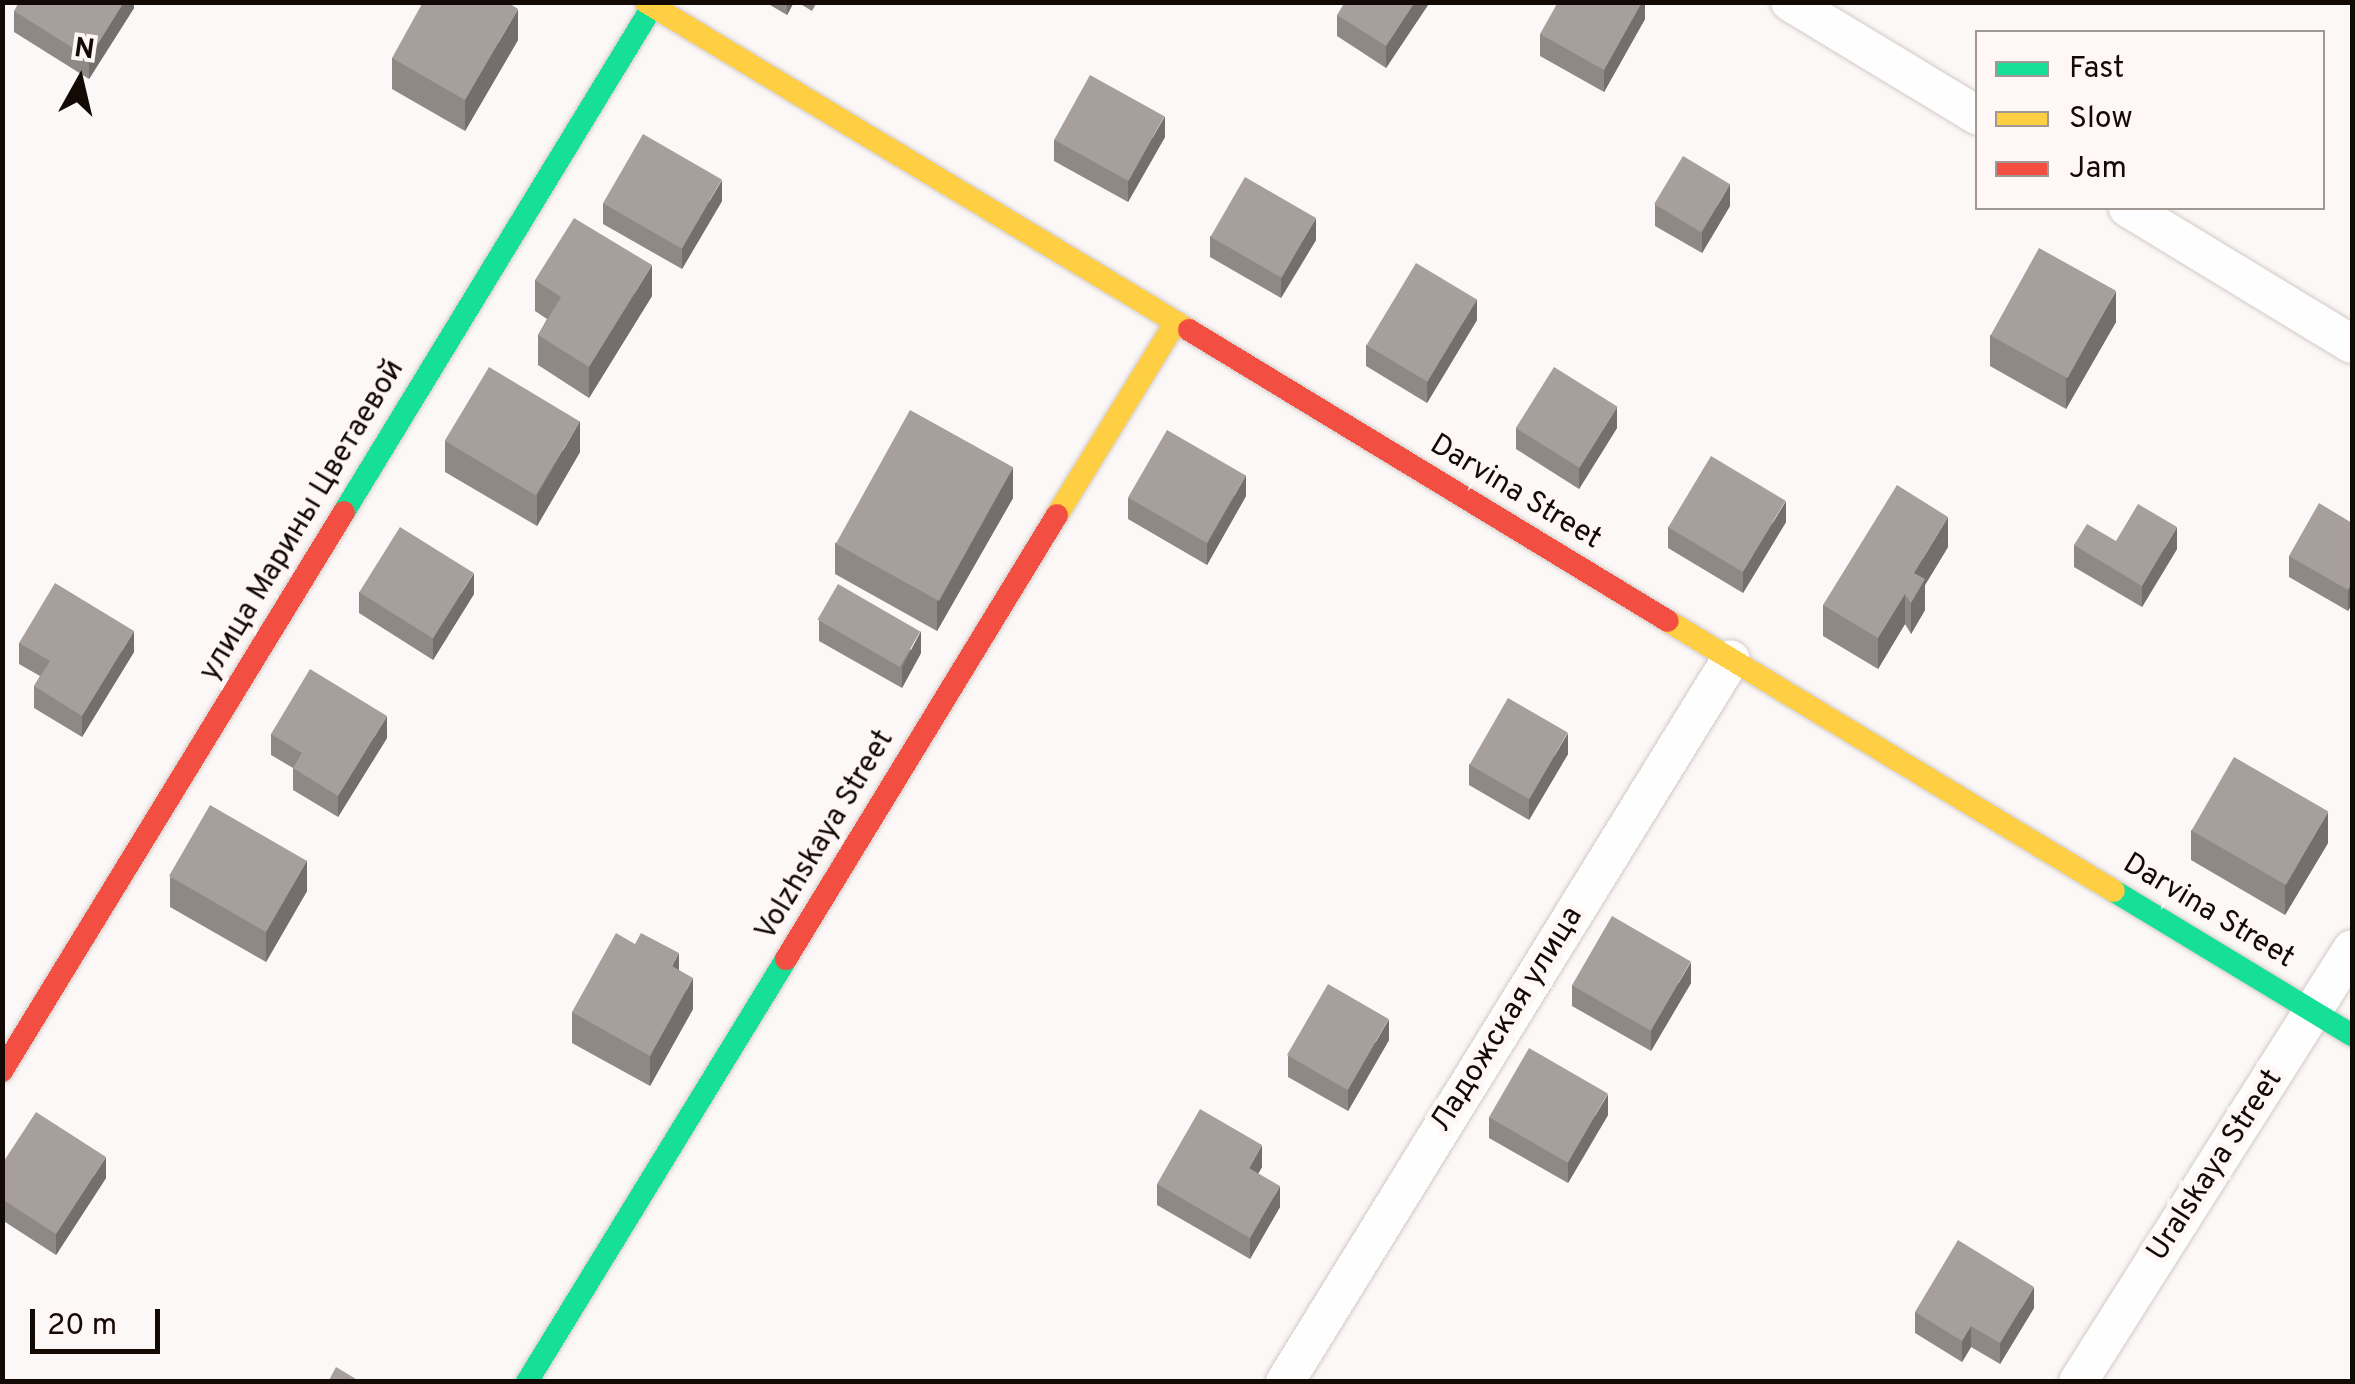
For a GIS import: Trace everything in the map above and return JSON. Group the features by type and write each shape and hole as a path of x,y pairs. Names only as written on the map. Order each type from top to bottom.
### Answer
{"street":[{"path":"1790,2 1975,114"},
{"name":"Darvina Street","path":"651,4 2352,1035"},
{"name":"улица Марины Цветаевой","path":"2,1071 651,4"},
{"path":"2131,210 2352,344"},
{"name":"Volzhskaya Street","path":"527,1382 1175,323"},
{"name":"Ладожская улица","path":"1285,1382 1731,658"},
{"name":"Uralskaya Street","path":"2078,1382 2352,949"}],"building":[{"path":"19,2 124,2 89,58 14,11"},
{"path":"423,2 507,2 518,9 465,100 392,58"},
{"path":"1345,2 1415,2 1386,46 1337,15"},
{"path":"1558,2 1642,2 1604,70 1540,34"},
{"path":"1090,75 1164,116 1128,181 1054,140"},
{"path":"643,134 722,180 682,249 603,203"},
{"path":"1683,156 1730,184 1701,232 1654,204"},
{"path":"1245,177 1316,218 1282,278 1210,237"},
{"path":"574,218 652,265 589,367 538,335 561,297 535,280"},
{"path":"2039,248 2116,291 2067,378 1991,335"},
{"path":"1416,263 1477,300 1427,382 1367,345"},
{"path":"489,367 580,422 536,495 445,441"},
{"path":"1554,367 1618,407 1579,468 1516,428"},
{"path":"910,410 1013,467 939,601 836,544"},
{"path":"1167,430 1246,476 1207,543 1128,498"},
{"path":"1711,456 1786,501 1743,572 1668,527"},
{"path":"1897,485 1948,517 1914,573 1925,579 1911,603 1905,594 1878,638 1823,605"},
{"path":"2319,503 2352,523 2352,583 2348,590 2289,556"},
{"path":"2138,504 2177,527 2142,586 2074,545 2087,524 2116,541"},
{"path":"400,527 474,573 433,638 359,592"},
{"path":"55,583 134,631 82,716 34,686 50,661 19,643"},
{"path":"838,584 920,632 900,667 818,620"},
{"path":"310,669 387,716 338,796 293,768 302,753 271,734"},
{"path":"1508,698 1568,732 1529,799 1470,765"},
{"path":"2234,757 2328,812 2286,885 2192,831"},
{"path":"210,805 307,861 266,932 169,876"},
{"path":"1612,916 1691,962 1651,1031 1572,985"},
{"path":"616,933 635,944 641,933 679,953 672,966 693,978 650,1056 572,1012"},
{"path":"1328,984 1389,1019 1348,1090 1287,1055"},
{"path":"1529,1048 1608,1094 1568,1163 1489,1117"},
{"path":"1200,1109 1262,1145 1249,1168 1280,1186 1250,1238 1157,1184"},
{"path":"36,1112 106,1157 56,1234 2,1199 2,1164"},
{"path":"1958,1240 2034,1287 2000,1343 1971,1326 1962,1341 1915,1312"},
{"path":"336,1367 361,1382 328,1382"}],"traffic: fast":[{"path":"344,512 655,2"},
{"path":"2114,891 2352,1035"},
{"path":"527,1382 786,959"}],"traffic: slow":[{"path":"646,2 1189,330"},
{"path":"1057,515 1175,323"},
{"path":"1668,621 2114,891"}],"traffic: jam":[{"path":"1189,330 1668,621"},
{"path":"2,1071 344,512"},
{"path":"786,959 1057,515"}]}
